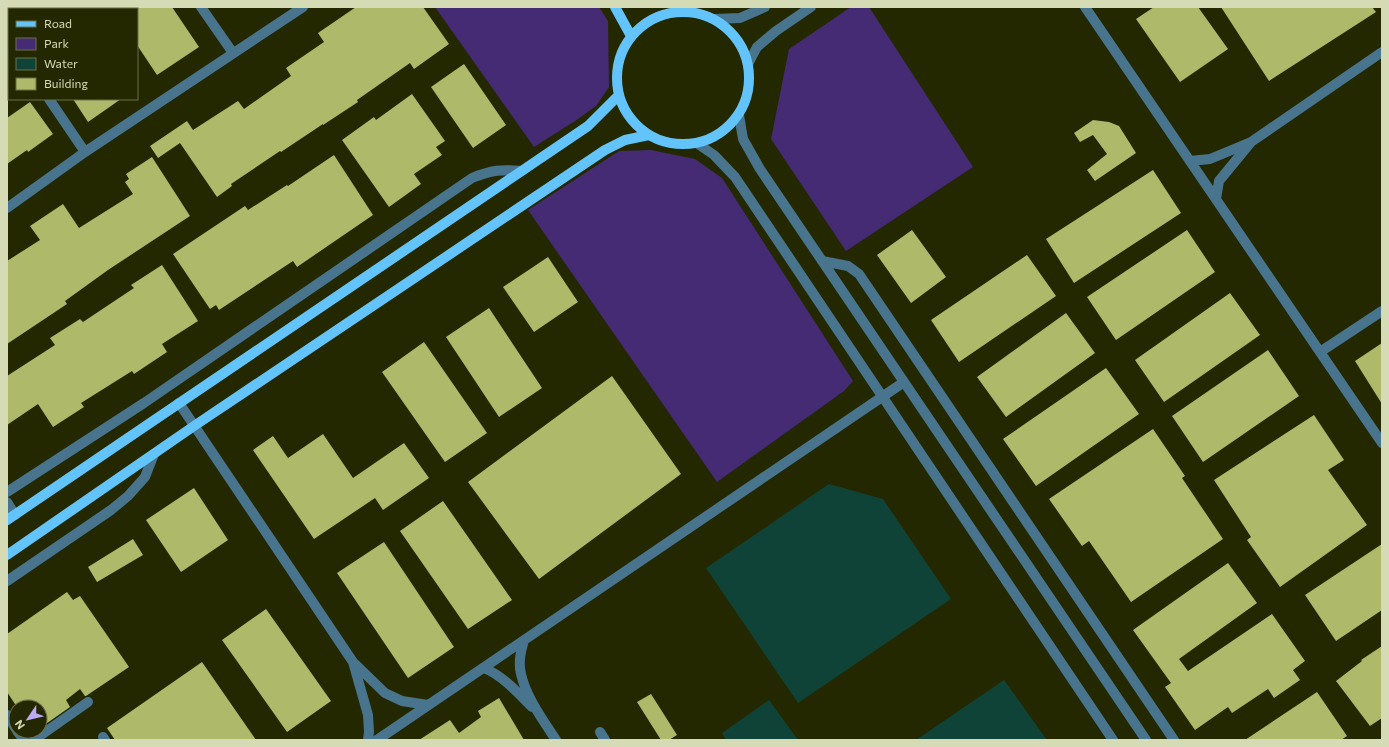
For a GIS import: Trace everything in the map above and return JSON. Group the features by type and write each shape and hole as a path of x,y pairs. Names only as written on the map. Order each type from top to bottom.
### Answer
{"main road":[{"path":"615,7 631,36"},
{"path":"664,10 692,12 714,19 736,38 748,64 750,82 747,99 739,115 721,134 698,144 672,144 649,136 630,118 619,95 618,64 631,36 664,10"},
{"path":"11,518 588,126 619,95"},
{"path":"7,555 194,426 605,150 625,140 649,136"}],"street":[{"path":"202,7 233,53"},
{"path":"7,208 85,152 303,7"},
{"path":"714,19 740,18 765,7"},
{"path":"748,64 757,47 776,31 811,7"},
{"path":"1085,7 1382,443"},
{"path":"1190,161 1210,159 1251,142 1382,52"},
{"path":"50,100 85,152"},
{"path":"739,115 744,139 760,169 1146,740"},
{"path":"1216,199 1220,182 1251,142"},
{"path":"698,144 714,155 735,177 1113,740"},
{"path":"7,492 144,403 472,178 486,172 496,170 522,171"},
{"path":"822,261 848,266 859,274 1174,740"},
{"path":"1320,352 1382,311"},
{"path":"377,740 904,382"},
{"path":"179,403 353,662 385,693 402,701 428,705"},
{"path":"7,581 111,510 128,496 145,476 154,454"},
{"path":"7,502 11,518"},
{"path":"524,640 520,660 521,674 536,711"},
{"path":"353,662 368,715 368,740"},
{"path":"484,668 494,672 506,681 536,711 556,740"},
{"path":"34,740 88,702"}],"green space":[{"path":"435,7 599,7 608,21 609,87 596,106 534,147"},
{"path":"851,7 869,7 973,167 846,251 771,139 789,49"},
{"path":"651,150 695,159 722,178 853,381 844,391 717,482 528,210 619,151"}],"water":[{"path":"829,484 883,499 951,599 798,703 706,568"},
{"path":"1004,680 1047,740 916,740"},
{"path":"769,700 798,740 726,740 722,733"}],"building":[{"path":"172,7 199,47 157,75 138,46 137,8"},
{"path":"356,7 423,7 449,44 414,69 410,63 357,100 358,102 231,184 232,186 217,197 180,143 158,158 150,146 187,121 193,130 238,101 244,109 291,76 286,68 324,42 318,33"},
{"path":"1154,7 1198,7 1228,49 1180,82 1136,19"},
{"path":"1221,7 1372,7 1376,12 1269,81"},
{"path":"464,64 506,125 473,148 431,87"},
{"path":"412,94 445,141 436,147 442,155 414,174 421,184 389,207 342,140 374,117 376,120"},
{"path":"74,100 120,100 88,122"},
{"path":"30,102 53,134 28,152 27,150 7,164 7,118"},
{"path":"1093,120 1109,122 1119,126 1136,153 1095,181 1087,170 1107,154 1093,135 1080,142 1074,133"},
{"path":"334,155 373,215 297,267 293,261 219,310 216,305 210,309 173,254 245,206 248,210 287,185 288,186"},
{"path":"152,157 190,216 108,270 65,301 67,304 7,344 7,261 40,240 30,226 63,204 79,228 133,194 125,182 129,179 126,174"},
{"path":"1153,170 1181,213 1074,283 1046,239"},
{"path":"912,230 946,277 911,303 877,255"},
{"path":"1187,230 1215,272 1116,340 1087,297"},
{"path":"1027,255 1056,296 959,362 931,320"},
{"path":"548,257 578,302 534,332 503,287"},
{"path":"162,265 198,321 162,344 167,352 134,374 132,371 81,403 84,407 53,427 38,404 7,425 7,376 55,345 50,338 80,319 83,322 134,288 131,285"},
{"path":"1230,293 1260,335 1164,402 1135,360"},
{"path":"489,308 542,388 499,417 446,337"},
{"path":"1066,313 1095,353 1006,417 977,377"},
{"path":"424,342 487,433 445,462 382,372"},
{"path":"1382,343 1382,404 1355,361"},
{"path":"1268,350 1299,396 1203,462 1172,416"},
{"path":"1106,368 1139,414 1036,486 1003,439"},
{"path":"612,376 681,474 539,579 468,482"},
{"path":"1314,415 1344,460 1328,470 1367,525 1280,587 1247,540 1251,537 1214,480"},
{"path":"1153,429 1185,476 1182,478 1223,539 1131,602 1089,541 1082,546 1049,499"},
{"path":"323,434 353,478 404,443 429,478 383,510 375,498 314,539 253,450 273,436 288,458"},
{"path":"194,488 228,540 181,572 146,520"},
{"path":"443,501 512,600 468,629 400,531"},
{"path":"133,539 143,555 97,582 88,567"},
{"path":"384,542 454,647 408,678 337,573"},
{"path":"1382,544 1382,610 1336,641 1305,595"},
{"path":"1228,563 1257,603 1179,659 1188,671 1272,614 1305,661 1293,670 1300,680 1274,698 1268,689 1232,713 1228,707 1195,730 1165,687 1171,683 1133,630"},
{"path":"67,592 73,600 80,596 129,667 86,696 80,689 66,700 70,707 48,722 48,699 12,699 7,692 7,634"},
{"path":"266,609 331,701 287,732 222,640"},
{"path":"1382,646 1382,718 1370,726 1336,681 1362,661 1361,660"},
{"path":"202,662 256,740 115,740 107,728"},
{"path":"1317,692 1347,736 1341,740 1245,740"},
{"path":"651,694 677,735 669,740 661,740 637,702"},
{"path":"499,698 524,740 419,740 450,720 459,733 481,717 478,711"}]}
